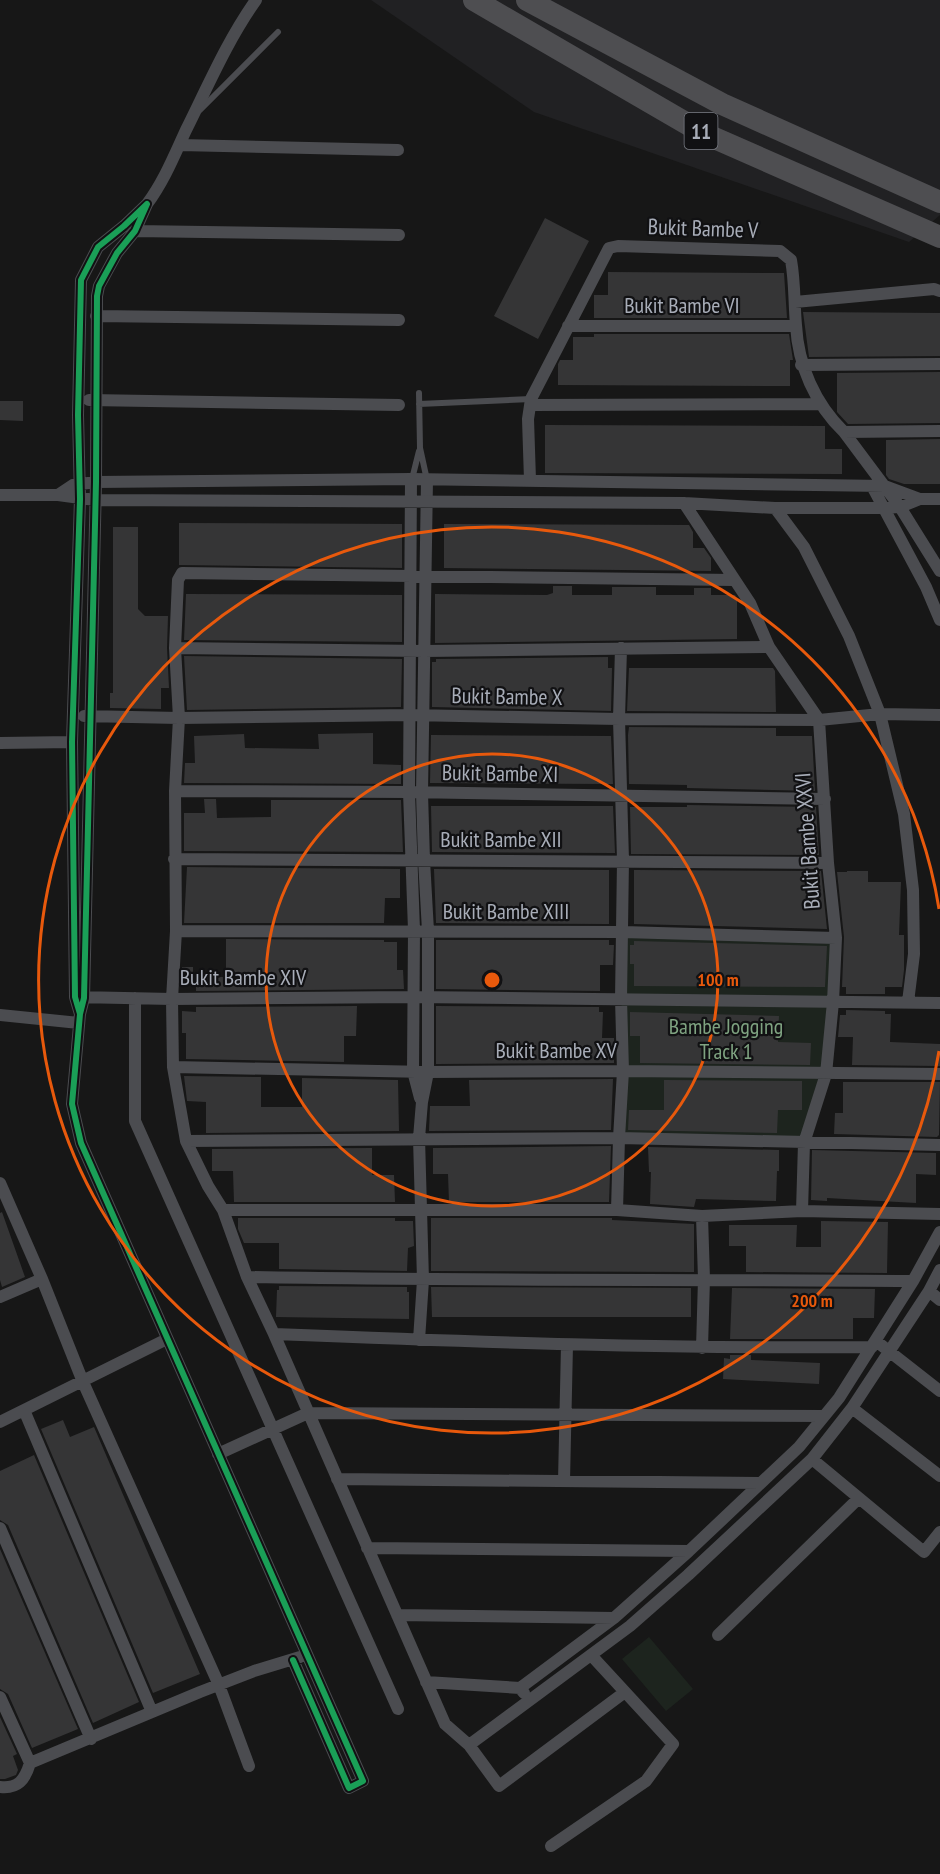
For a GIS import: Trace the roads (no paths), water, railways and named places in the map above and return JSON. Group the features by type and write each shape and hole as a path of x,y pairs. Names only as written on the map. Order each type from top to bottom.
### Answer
{"highway":[{"name":"11","path":"474,0 703,133 940,237"},
{"name":"11","path":"526,0 722,104 940,202"}],"street":[{"path":"79,997 90,717 96,482 96,316 99,286 129,229 161,184 217,64 256,0"},
{"path":"180,145 398,150"},
{"path":"293,1660 349,1788 363,1781 81,1143 72,1104 79,1019 72,742 80,499 78,399 81,280 98,247 129,229 399,235"},
{"name":"Bukit Bambe V","path":"531,480 528,419 531,402 568,326 612,246 780,251 791,260 801,364 821,404 844,432 878,486"},
{"path":"98,247 117,253"},
{"path":"81,280 99,286"},
{"path":"795,302 934,289 940,291"},
{"path":"96,316 399,320"},
{"name":"Bukit Bambe VI","path":"568,326 796,326"},
{"path":"801,364 940,364"},
{"path":"78,399 399,405"},
{"path":"531,402 821,404"},
{"path":"844,432 940,431"},
{"path":"58,495 79,483 96,482 411,479 878,486 920,499 940,499"},
{"path":"411,479 409,792 414,930 413,1071 422,1102"},
{"path":"419,1340 423,1280 419,1138 422,1102 428,1072 428,931 422,792 427,480"},
{"path":"878,486 900,507 940,572"},
{"path":"878,486 882,508 926,587 940,620"},
{"path":"0,495 58,495 95,500 684,503 775,508 900,507 920,499"},
{"path":"684,503 750,603 769,647 819,720"},
{"path":"775,508 809,556 849,636 880,714 904,814 913,890 914,954 908,1002"},
{"path":"625,1692 499,1786 469,1745 445,1724 247,1277 223,1210 208,1186 186,1141 173,1067 172,999 176,931 174,859 179,718 175,648 178,580 182,573 734,580"},
{"path":"175,648 424,651 769,647"},
{"path":"618,1210 623,1071 621,999 623,860 619,719 621,648"},
{"name":"Bukit Bambe X","path":"74,716 179,718 410,714 619,719 819,720 880,714 940,715"},
{"name":"Bukit Bambe XXVI","path":"802,1211 804,1143 826,1074 836,938 828,863 819,720"},
{"path":"0,743 72,742"},
{"name":"Bukit Bambe XI","path":"175,791 422,792 825,799"},
{"name":"Bukit Bambe XII","path":"174,859 828,863"},
{"name":"Bukit Bambe XIII","path":"176,931 623,932 836,938"},
{"name":"Bukit Bambe XIV","path":"79,997 172,999 412,997 940,1003"},
{"path":"135,998 135,1120 398,1709"},
{"path":"0,1015 79,1019"},
{"name":"Bukit Bambe XV","path":"173,1067 428,1072 940,1074"},
{"path":"186,1141 619,1138 940,1145"},
{"path":"0,1183 42,1279 83,1382 219,1685 249,1766"},
{"path":"223,1210 618,1210 702,1216 802,1211 940,1214"},
{"path":"702,1216 704,1279 702,1348"},
{"path":"426,1682 520,1688 614,1618 799,1447 839,1398 913,1281 940,1232"},
{"path":"469,1745 630,1626 812,1459 852,1408 890,1352 929,1291 940,1269"},
{"path":"247,1277 423,1280 913,1281"},
{"path":"0,1297 42,1279"},
{"path":"929,1291 940,1300"},
{"path":"274,1334 702,1348 874,1344 890,1352 940,1391"},
{"path":"0,1422 167,1339"},
{"path":"564,1481 567,1345"},
{"path":"852,1408 940,1476"},
{"path":"24,1410 152,1712"},
{"path":"218,1454 308,1413 824,1416"},
{"path":"812,1459 924,1552 940,1532"},
{"path":"337,1479 760,1483"},
{"path":"718,1635 859,1498"},
{"path":"0,1527 91,1739"},
{"path":"367,1548 689,1551"},
{"path":"397,1615 614,1618"},
{"path":"30,1763 254,1671 307,1654"},
{"path":"551,1846 646,1780 673,1744 591,1656"},
{"path":"520,1688 530,1701"},
{"path":"0,1697 30,1763 21,1784 8,1788 0,1787"}],"lane":[{"path":"192,118 278,32"},
{"path":"419,393 420,448 427,480"},
{"path":"419,404 531,402"},
{"path":"411,479 420,448"}],"park label":[{"name":"Bambe Jogging Track 1","path":"726,1038"}]}
